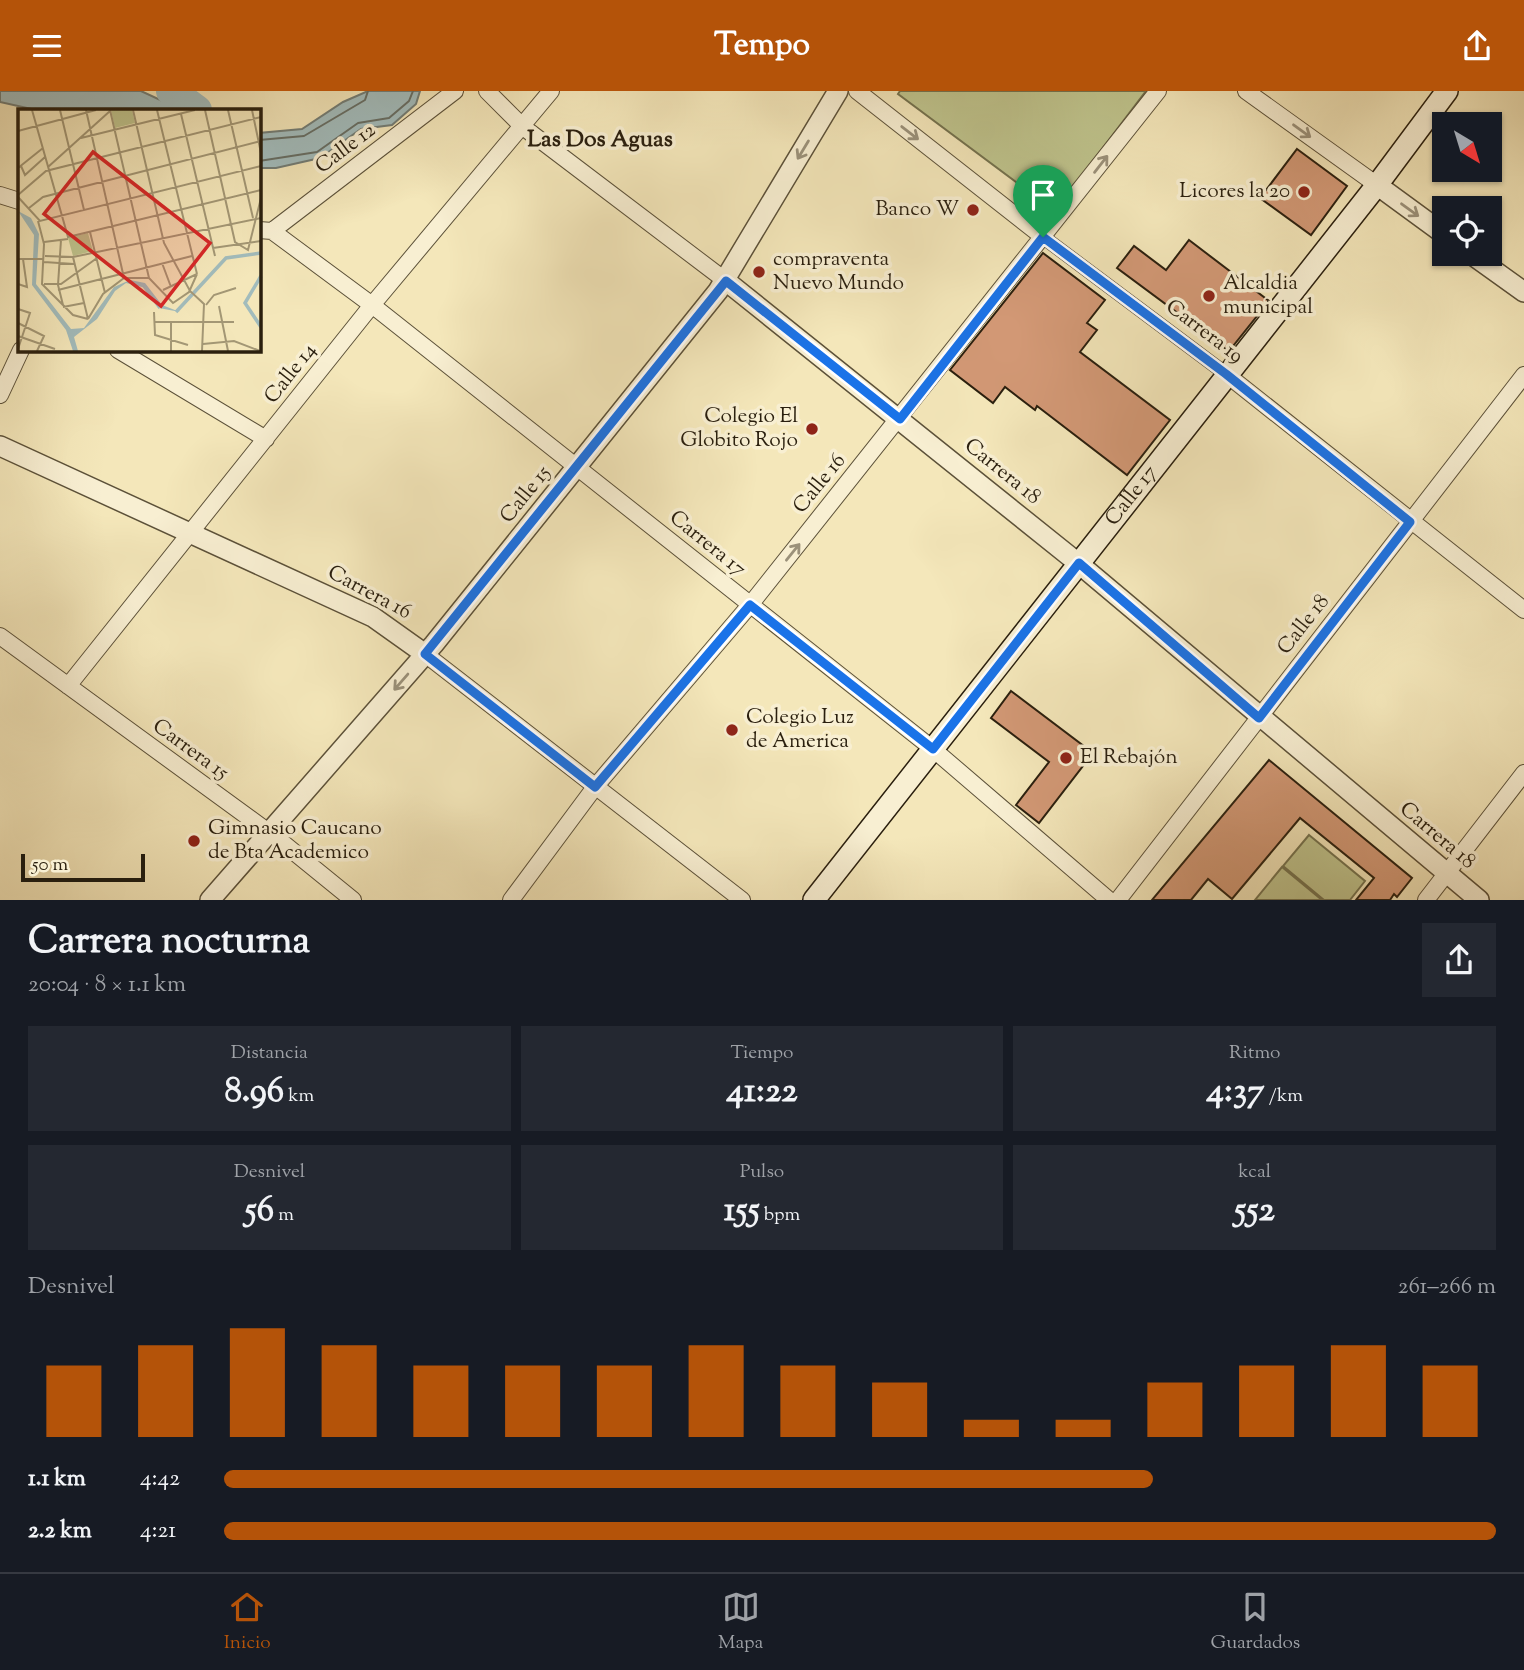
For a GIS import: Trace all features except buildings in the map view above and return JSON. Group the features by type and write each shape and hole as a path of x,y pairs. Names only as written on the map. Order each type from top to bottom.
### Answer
{"main road":[{"name":"Calle 17","path":"814,900 1377,185 1447,91"}],"street":[{"name":"Calle 12","path":"265,230 455,91"},
{"name":"Carrera 18","path":"487,91 523,127 726,281 1079,563 1259,718 1479,900"},
{"name":"Calle 14","path":"68,687 372,305 551,91"},
{"name":"Calle 15","path":"211,900 425,654 726,281 838,91"},
{"name":"Carrera 19","path":"857,91 1043,237 1226,374 1524,610"},
{"name":"Calle 16","path":"511,900 595,787 750,605 1158,91"},
{"path":"1247,91 1432,225"},
{"path":"0,195 18,201"},
{"name":"Carrera 17","path":"265,230 372,305 578,467 933,749 1109,900"},
{"path":"1488,266 1524,292"},
{"path":"0,395 20,352"},
{"path":"121,352 266,439"},
{"name":"Calle 18","path":"1118,900 1524,375"},
{"name":"Carrera 16","path":"0,446 373,617 425,654 742,900"},
{"name":"Carrera 15","path":"0,636 269,833 353,900"},
{"path":"1426,900 1524,773"}],"green space":[{"path":"900,91 1146,91 1055,211 898,94"},
{"path":"1309,835 1365,881 1350,900 1324,900 1283,866"},
{"path":"1282,867 1322,900 1255,900"}],"water":[{"path":"0,91 141,91 180,109 32,109 0,102"},
{"path":"368,91 420,91 416,104 392,125 361,129 320,158 276,168 261,168 261,133 302,129 343,102"}],"waterway":[{"path":"171,91 196,109"}],"place":[{"name":"Licores la 20","path":"1304,192"},
{"name":"Banco W","path":"973,210"},
{"name":"compraventa Nuevo Mundo","path":"759,272"},
{"name":"Alcaldia municipal","path":"1209,296"},
{"name":"Colegio El Globito Rojo","path":"812,429"},
{"name":"Colegio Luz de America","path":"732,730"},
{"name":"El Rebajón","path":"1066,758"},
{"name":"Gimnasio Caucano de Bta Academico","path":"194,841"}],"district":[{"name":"Las Dos Aguas","path":"600,140"}],"route":[{"path":"1043,237 1226,374 1410,522 1259,718 1079,563 933,749 750,605 595,787 425,654 570,478 726,281 900,419 1043,237"}]}
